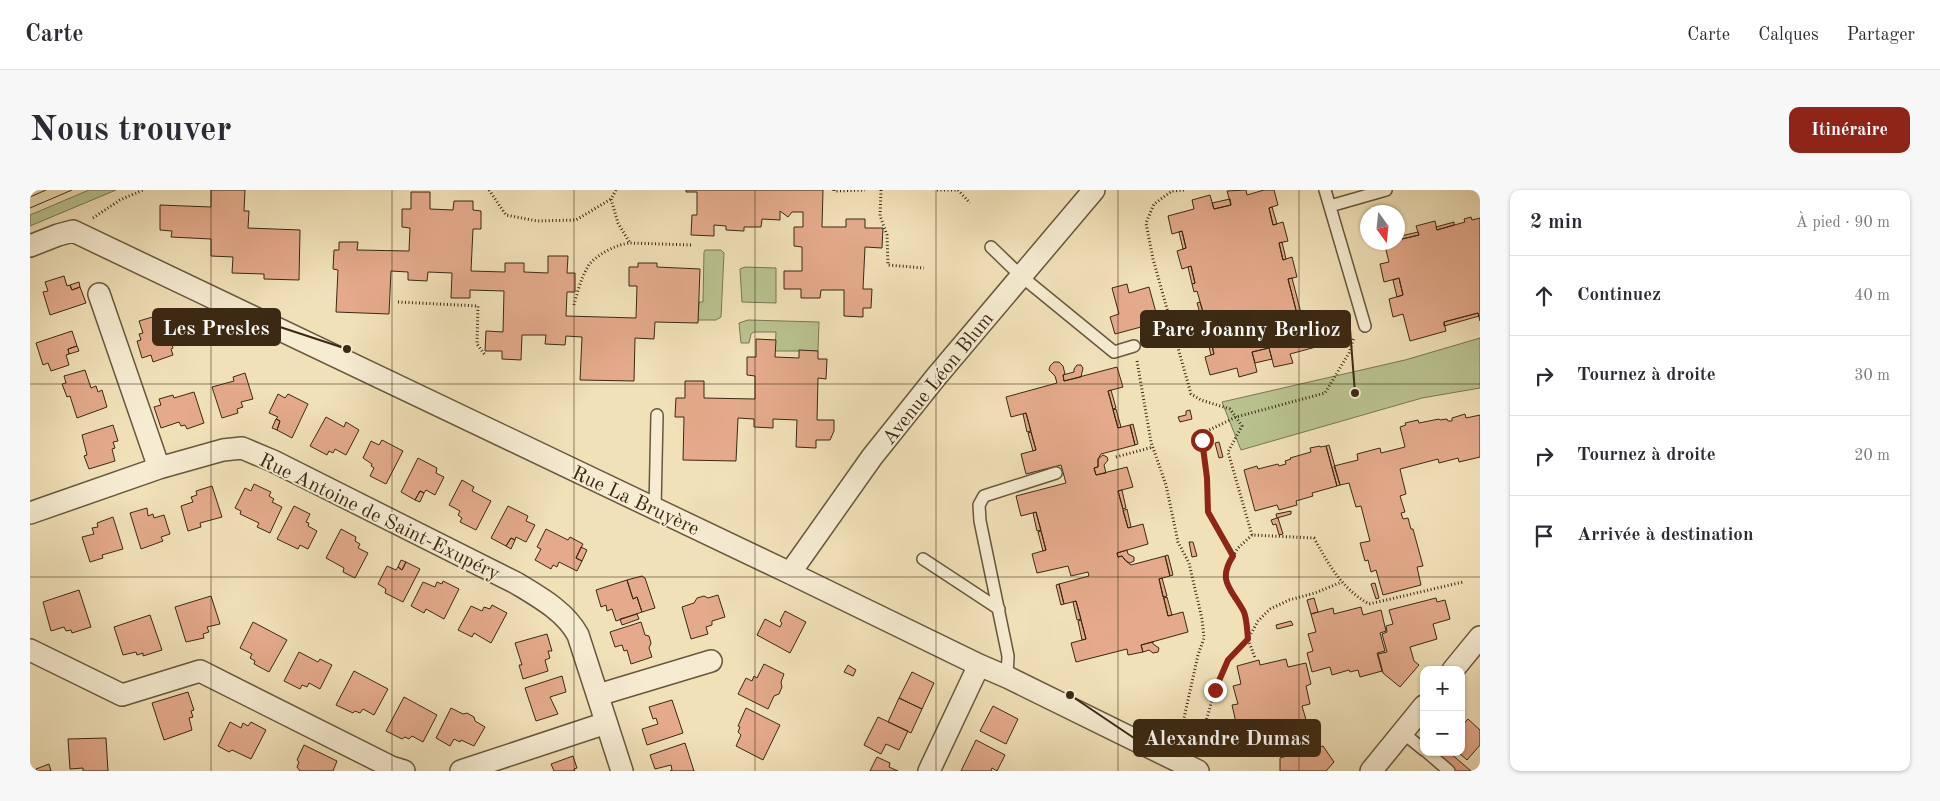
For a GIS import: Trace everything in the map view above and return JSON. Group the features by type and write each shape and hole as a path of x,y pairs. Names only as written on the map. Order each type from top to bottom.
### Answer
{"street":[{"name":"Avenue Léon Blum","path":"790,573 872,457 1094,190"},
{"path":"30,246 73,231"},
{"name":"Rue La Bruyère","path":"73,231 790,573 979,666 1007,677 1186,768"},
{"path":"99,294 159,468"},
{"name":"Rue Antoine de Saint-Exupéry","path":"30,513 159,468 223,450 242,448 516,584 537,596 565,617 578,635 622,771"},
{"path":"1456,666 1480,637"},
{"path":"30,650 122,695 200,671 391,767 404,771"},
{"path":"598,695 711,661"},
{"path":"929,771 979,666"},
{"path":"1371,771 1420,711"},
{"path":"461,771 606,723"}],"lane":[{"path":"1325,190 1365,326"},
{"path":"1330,206 1386,190"},
{"path":"991,248 1021,276 1114,352 1134,346"},
{"path":"655,509 657,415"},
{"path":"1007,677 1008,656 980,520 979,505 984,496 1056,473"},
{"path":"923,559 999,609"},
{"path":"1402,732 1420,747"},
{"path":"1431,756 1449,771"}],"path":[{"path":"73,231 120,200 143,190"},
{"path":"488,190 506,215 537,221 576,220 611,199 616,190"},
{"path":"834,190 865,190"},
{"path":"880,190 880,216 887,235 888,265 924,268"},
{"path":"937,190 958,190 970,203"},
{"path":"1184,190 1172,191 1154,204 1146,224 1153,259 1192,394 1202,400 1230,409 1242,426 1228,452 1252,535"},
{"path":"611,199 618,223 630,243"},
{"path":"574,305 588,266 606,251 622,244 630,243 691,244"},
{"path":"398,302 478,306 477,344 485,355"},
{"path":"1233,556 1208,512 1207,478 1202,440 1205,432 1236,417 1325,393 1349,353 1352,339 1365,326"},
{"path":"1176,335 1134,346 1153,447 1166,485 1178,542 1188,563 1202,619 1204,638 1198,655 1184,718"},
{"path":"1116,457 1153,447"},
{"path":"1255,658 1248,639 1244,613 1229,591 1226,576 1230,562 1238,548 1252,535 1314,538 1334,574 1356,597 1369,604 1463,582"},
{"path":"1202,736 1215,690 1228,660 1248,639 1258,621 1270,610 1289,600 1315,593 1342,582"}],"green space":[{"path":"89,190 116,190 30,226 30,215"},
{"path":"705,250 721,250 724,253 721,317 716,320 698,320 699,302 703,302"},
{"path":"745,267 776,268 776,303 742,302 740,269"},
{"path":"748,320 819,322 818,351 775,351 776,332 754,332 751,334 749,343 741,343 739,323"},
{"path":"1480,338 1480,388 1422,398 1241,450 1222,402 1405,360"}],"building":[{"path":"211,190 245,190 244,211 249,211 248,228 300,230 299,280 264,279 264,274 232,273 233,257 211,256 211,239 171,237 172,231 160,230 160,205 211,207"},
{"path":"686,190 823,190 822,227 846,227 846,219 865,219 865,228 883,228 882,248 865,247 863,289 872,289 871,308 863,308 863,317 844,316 844,290 821,290 820,298 801,298 801,289 784,289 784,271 802,271 802,247 794,246 794,227 803,227 803,212 792,212 788,217 780,211 780,220 762,219 761,227 744,227 744,231 726,230 726,226 714,225 714,236 691,235 692,215 697,215 697,192 686,192"},
{"path":"1246,190 1247,195 1264,190 1274,190 1278,205 1269,208 1273,225 1283,222 1288,241 1279,243 1283,260 1292,257 1297,277 1288,279 1297,314 1307,311 1316,347 1290,354 1293,363 1274,367 1269,348 1252,352 1257,372 1239,377 1237,368 1210,375 1205,357 1214,354 1210,337 1201,339 1196,322 1205,319 1197,291 1194,292 1192,284 1195,283 1191,266 1182,269 1177,251 1186,248 1182,231 1172,234 1168,216 1194,209 1192,200 1210,195 1214,209 1231,205 1227,191"},
{"path":"411,192 430,192 430,209 453,210 454,201 473,201 473,210 481,211 481,229 473,229 471,271 505,272 505,263 524,263 524,272 548,273 548,256 568,256 567,273 575,273 575,292 567,292 566,316 636,318 637,286 629,286 629,267 638,267 638,263 657,263 657,267 700,269 698,323 655,322 654,339 635,338 634,381 580,380 582,337 566,336 565,345 545,344 546,335 522,335 521,360 502,359 502,351 485,351 486,331 503,332 504,291 470,290 470,298 451,298 452,273 428,272 427,281 408,280 408,272 391,271 389,314 336,312 338,270 333,269 334,250 339,250 339,242 358,242 357,250 409,251 410,228 402,227 402,209 411,209"},
{"path":"1230,199 1231,205 1214,209 1212,203"},
{"path":"1272,207 1277,224 1273,225 1269,208"},
{"path":"1471,217 1472,220 1480,218 1480,321 1478,313 1444,322 1446,331 1410,341 1403,314 1393,317 1389,299 1403,295 1399,278 1384,282 1380,264 1389,262 1386,250 1405,250 1405,238 1419,235 1416,226 1435,221 1437,230 1465,222 1464,219"},
{"path":"1454,222 1454,225 1437,230 1436,227"},
{"path":"1182,231 1186,248 1183,249 1179,232"},
{"path":"1418,232 1419,235 1405,238 1405,235"},
{"path":"1282,242 1286,259 1283,260 1279,243"},
{"path":"1191,266 1195,283 1192,284 1188,267"},
{"path":"64,276 67,286 70,285 72,290 80,287 86,303 50,315 43,292 48,291 45,282"},
{"path":"1292,278 1301,313 1297,314 1288,279"},
{"path":"1399,278 1403,295 1397,297 1393,280"},
{"path":"79,282 80,287 72,290 70,285"},
{"path":"1127,284 1129,293 1149,287 1161,331 1144,336 1141,327 1115,334 1110,317 1119,314 1112,288"},
{"path":"1200,302 1205,319 1202,320 1197,303"},
{"path":"166,313 171,327 167,328 173,348 171,349 173,355 153,362 151,355 142,358 137,341 141,340 139,334 143,333 139,321"},
{"path":"1478,313 1479,316 1444,326 1444,322"},
{"path":"72,331 77,346 68,349 69,354 66,355 69,365 51,371 48,363 43,365 36,343"},
{"path":"1210,337 1214,354 1211,355 1207,338"},
{"path":"756,339 776,340 775,357 799,358 799,350 818,351 818,359 827,359 826,379 818,378 817,420 834,420 834,431 830,440 816,440 816,448 796,447 797,420 773,419 773,428 754,427 754,419 738,418 736,461 683,460 684,417 675,417 676,398 685,398 685,381 704,381 704,398 755,399 755,376 747,375 747,357 756,357"},
{"path":"77,346 79,351 69,354 68,349"},
{"path":"1269,348 1272,359 1255,363 1252,352"},
{"path":"1054,362 1059,362 1063,366 1064,381 1117,367 1123,387 1108,391 1118,428 1130,425 1135,445 1101,454 1098,459 1098,467 1094,468 1096,475 1127,467 1133,487 1118,491 1128,528 1143,524 1148,544 1117,553 1118,557 1122,556 1131,565 1165,556 1170,576 1159,579 1168,616 1183,612 1188,632 1141,645 1143,652 1128,655 1127,649 1076,662 1071,643 1086,639 1076,601 1064,604 1059,584 1089,576 1088,572 1071,576 1068,566 1037,573 1032,554 1046,550 1036,512 1021,516 1016,496 1066,483 1061,465 1026,474 1021,454 1036,450 1026,413 1011,417 1006,397 1057,383 1055,376 1049,370"},
{"path":"1077,365 1081,365 1083,368 1081,377 1064,381 1063,375 1074,372"},
{"path":"85,370 91,388 96,386 98,392 102,390 107,407 77,418 70,396 67,397 62,384 66,383 64,376"},
{"path":"245,373 253,399 241,402 243,407 237,409 238,413 222,418 212,387 234,381 233,377"},
{"path":"1111,390 1116,408 1113,409 1108,391"},
{"path":"194,392 204,423 187,429 185,425 181,426 179,422 161,428 154,407 161,405 159,399 173,395 174,398"},
{"path":"278,394 285,398 288,394 308,404 292,438 277,430 280,421 276,419 278,417 269,413"},
{"path":"1116,409 1121,427 1118,428 1113,410"},
{"path":"1190,410 1192,419 1180,422 1178,417 1186,415 1186,411"},
{"path":"1026,413 1031,431 1027,432 1023,414"},
{"path":"1465,414 1466,418 1480,415 1480,457 1459,462 1458,458 1439,463 1438,459 1400,469 1406,494 1400,496 1405,512 1401,513 1403,519 1408,518 1411,529 1413,529 1423,566 1417,567 1421,585 1383,595 1376,570 1371,572 1368,560 1365,561 1360,543 1370,541 1361,506 1356,507 1349,483 1340,485 1334,466 1358,460 1357,454 1380,448 1381,453 1405,447 1400,427 1406,425 1405,423 1418,420 1419,423 1439,419 1452,421 1452,418"},
{"path":"326,417 344,427 346,422 359,430 346,455 335,449 333,453 329,451 327,455 310,446"},
{"path":"276,419 280,421 277,430 272,428"},
{"path":"1133,424 1138,444 1135,445 1130,425"},
{"path":"113,425 118,441 113,442 115,448 112,449 115,461 89,469 84,456 87,455 82,435"},
{"path":"1031,432 1036,450 1033,451 1028,433"},
{"path":"382,440 403,451 386,484 370,476 374,468 371,466 372,464 363,458 371,441 379,445"},
{"path":"1219,442 1223,457 1219,458 1215,443"},
{"path":"1329,445 1340,485 1337,486 1326,446"},
{"path":"1326,446 1337,486 1312,493 1313,496 1296,501 1297,505 1279,510 1277,505 1255,511 1244,470 1257,466 1258,469 1286,464 1285,461 1290,458 1311,452 1310,448"},
{"path":"1103,455 1108,460 1104,465 1106,473 1096,475 1094,468 1098,467 1098,459"},
{"path":"418,458 437,468 436,473 444,477 435,495 426,490 424,493 420,491 415,500 401,492"},
{"path":"462,480 474,487 472,491 491,501 476,530 460,522 462,518 458,515 460,511 449,505"},
{"path":"254,484 271,492 269,496 274,499 272,502 282,507 270,533 257,527 259,523 240,514 241,511 235,508 245,488 251,491"},
{"path":"212,486 222,517 200,523 201,527 188,531 181,506 193,502 191,497 197,495 196,491"},
{"path":"1122,490 1126,508 1123,509 1118,491"},
{"path":"420,491 424,493 420,502 415,500"},
{"path":"294,506 310,514 306,522 309,523 308,526 317,531 308,549 300,545 298,549 277,539"},
{"path":"508,506 528,516 526,521 535,525 526,542 516,537 515,540 511,538 506,546 491,538"},
{"path":"147,508 148,516 153,514 154,518 164,515 170,534 161,537 163,541 141,549 130,513"},
{"path":"1127,509 1131,527 1128,528 1123,511"},
{"path":"1291,511 1291,514 1277,518 1276,514"},
{"path":"1036,512 1041,530 1037,531 1033,513"},
{"path":"113,517 123,549 102,555 103,558 90,562 82,537 94,534 92,528 98,527 97,523"},
{"path":"1278,518 1283,534 1279,535 1276,524 1273,525 1271,520"},
{"path":"341,529 356,537 355,541 360,544 358,548 368,553 355,578 343,572 344,568 326,558"},
{"path":"546,529 568,540 570,537 583,544 576,558 582,561 577,571 559,562 557,567 553,565 551,569 535,560 541,549 537,547"},
{"path":"1041,531 1046,550 1043,551 1038,532"},
{"path":"511,538 515,540 511,549 506,546"},
{"path":"1189,542 1193,542 1197,556 1192,557"},
{"path":"581,547 587,550 582,561 576,558"},
{"path":"1127,550 1128,554 1134,557 1134,561 1130,563 1122,556 1118,557 1117,553"},
{"path":"1168,555 1173,575 1170,576 1165,556"},
{"path":"401,560 406,562 402,570 398,567"},
{"path":"406,562 420,569 403,602 385,593 386,589 378,584 387,566 396,570 398,567 402,570"},
{"path":"642,576 645,578 655,608 642,612 637,597 633,599 627,580"},
{"path":"1162,578 1167,596 1163,597 1159,579"},
{"path":"627,580 633,599 637,597 642,612 616,621 612,609 607,611 606,605 601,607 596,590"},
{"path":"443,581 459,589 444,619 426,609 424,613 411,606 423,582 435,587 437,582 442,584"},
{"path":"1375,583 1379,598 1376,599 1371,584"},
{"path":"1059,584 1064,604 1061,605 1056,585"},
{"path":"79,590 91,627 72,633 71,630 66,631 64,627 51,631 43,602"},
{"path":"718,595 725,617 712,621 712,625 706,627 708,634 691,639 682,607 694,603 697,598 704,596 708,598"},
{"path":"211,596 220,624 207,627 209,632 203,634 204,638 186,642 175,607"},
{"path":"1167,597 1172,615 1168,616 1164,598"},
{"path":"1314,598 1318,612 1311,614 1307,600"},
{"path":"1436,598 1437,602 1445,600 1450,619 1433,624 1437,639 1410,647 1414,661 1419,665 1400,687 1383,673 1378,654 1387,652 1382,634 1387,632 1386,626 1393,624 1389,610"},
{"path":"1076,601 1081,619 1077,620 1073,602"},
{"path":"492,605 507,613 491,643 474,633 472,637 458,630 471,606 482,611 484,607 490,609"},
{"path":"1361,607 1363,615 1381,610 1386,631 1380,633 1385,651 1377,653 1382,671 1360,677 1358,670 1350,672 1349,670 1332,675 1330,667 1312,672 1307,653 1313,651 1308,634 1316,632 1311,614 1333,608 1334,614"},
{"path":"785,611 806,622 790,653 757,635 765,619 780,627 782,623 780,621"},
{"path":"637,614 639,619 622,625 620,619"},
{"path":"150,615 162,650 143,656 143,653 137,655 136,652 123,655 114,627"},
{"path":"1081,620 1086,639 1082,640 1078,621"},
{"path":"1291,621 1293,625 1277,629 1276,625"},
{"path":"253,622 287,640 269,672 254,664 255,661 250,658 252,654 240,648"},
{"path":"641,622 645,635 649,636 651,643 649,648 652,657 631,664 627,650 624,651 622,645 615,647 610,632"},
{"path":"547,634 552,651 548,651 550,658 545,660 548,671 523,679 519,665 522,665 515,643"},
{"path":"1153,642 1159,648 1158,652 1153,653 1149,650 1143,652 1141,645"},
{"path":"299,652 318,662 320,659 332,665 320,689 309,683 307,687 302,685 300,689 284,681"},
{"path":"1286,659 1288,667 1306,663 1311,684 1306,686 1310,704 1302,706 1307,723 1285,729 1284,723 1257,729 1255,721 1237,727 1232,705 1238,704 1233,686 1241,684 1237,666 1259,660 1260,665"},
{"path":"764,664 784,674 779,694 774,696 768,709 738,694 746,678 752,681 754,676 757,678"},
{"path":"848,665 856,670 853,676 844,672"},
{"path":"354,671 388,689 374,715 363,709 360,713 355,711 353,713 336,705"},
{"path":"912,672 934,683 922,709 899,698"},
{"path":"562,676 566,692 550,697 558,714 536,721 525,688"},
{"path":"188,692 194,710 191,711 193,717 189,718 192,730 164,740 152,703"},
{"path":"404,697 437,715 423,742 412,736 409,739 405,737 402,739 386,731"},
{"path":"899,698 922,709 911,733 888,722"},
{"path":"672,700 683,733 647,745 642,729 658,724 656,718 653,719 649,707"},
{"path":"993,706 1018,719 1006,744 980,731"},
{"path":"451,708 463,714 467,713 485,727 474,746 454,739 450,746 436,738"},
{"path":"746,708 780,725 763,760 736,746 741,735 738,732 740,727 738,726"},
{"path":"878,717 908,731 899,750 886,744 881,754 864,745"},
{"path":"1468,719 1480,730 1480,745 1467,760 1462,756 1465,756 1465,722"},
{"path":"230,722 241,728 243,723 248,726 251,722 266,730 251,759 232,750 229,752 218,746"},
{"path":"106,738 108,771 83,771 83,768 70,769 68,739"},
{"path":"976,740 1005,755 997,771 992,768 991,771 961,771"},
{"path":"685,743 694,771 670,771 672,770 671,765 655,769 650,755"},
{"path":"304,745 337,761 333,771 300,771 297,767 299,762 297,760"},
{"path":"1323,746 1334,762 1326,771 1280,771 1280,758"},
{"path":"573,756 577,768 574,769 575,771 554,771 551,764"},
{"path":"1441,756 1454,756 1471,771 1454,771 1440,758"},
{"path":"877,757 890,763 889,767 898,771 870,771"},
{"path":"49,764 51,771 37,771 36,769"}],"tram line":[{"path":"30,197 46,190"},
{"path":"30,208 72,190"}],"place":[{"name":"Les Presles","path":"347,349"},
{"name":"Parc Joanny Berlioz","path":"1355,393"},
{"name":"Alexandre Dumas","path":"1070,695"}],"route":[{"path":"1202,440 1207,478 1208,512 1233,556 1226,576 1229,591 1244,613 1248,639 1228,660 1215,690"}]}
